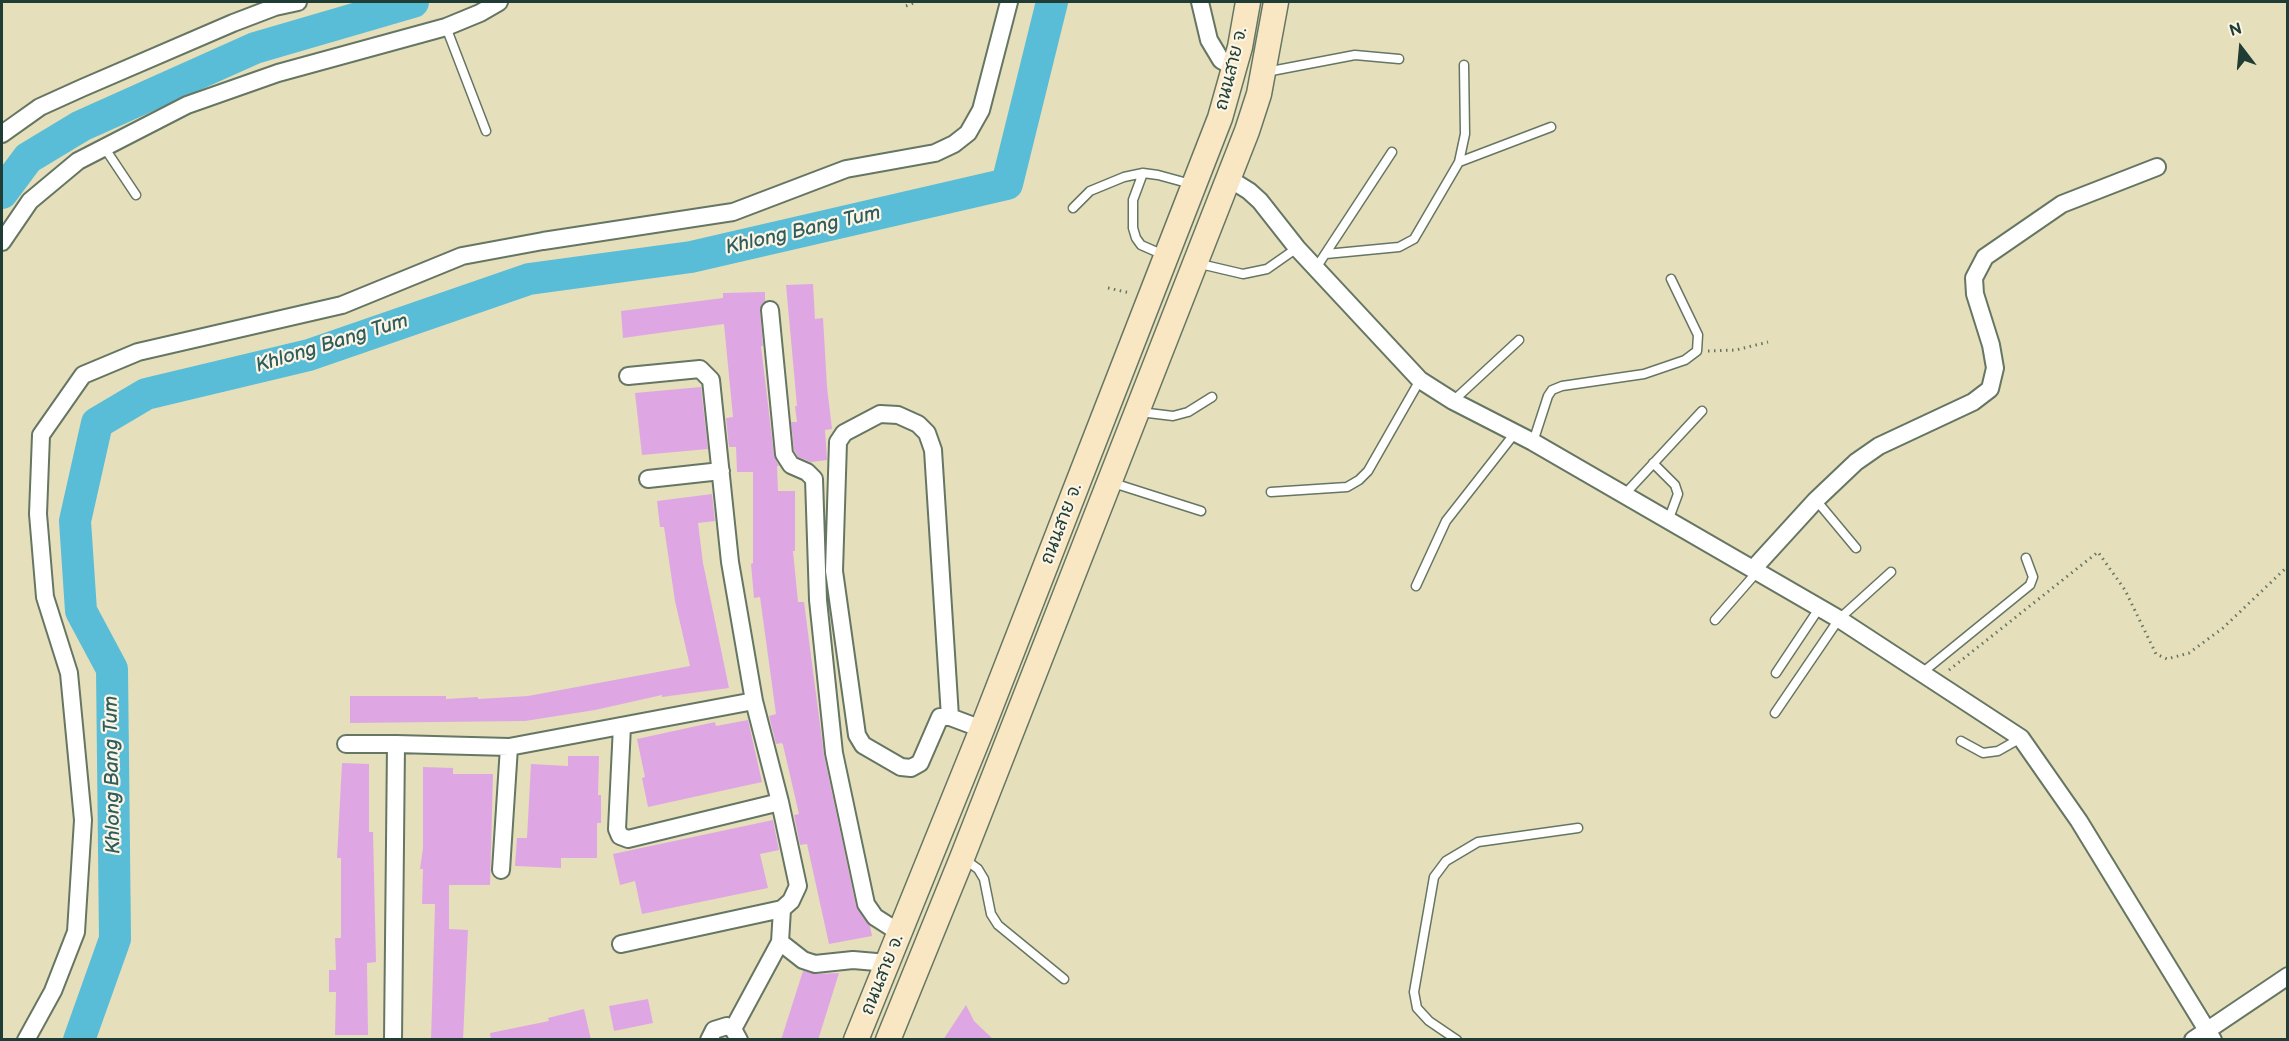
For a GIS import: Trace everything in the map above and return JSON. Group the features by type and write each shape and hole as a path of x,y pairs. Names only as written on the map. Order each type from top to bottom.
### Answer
{"main road":[{"name":"ถนนสาย จ.","path":"856,1040 982,729 1220,118 1235,68 1248,2"},
{"name":"ถนนสาย จ.","path":"888,1040 962,858 1247,131 1264,72 1276,2"}],"street":[{"path":"2,134 40,107 233,23 275,7 298,2"},
{"path":"2,242 30,201 78,161 103,146 187,105 278,73 446,27 480,13 499,2"},
{"path":"26,1040 53,990 76,932 82,820 79,775 69,673 45,597 38,514 41,435 83,375 138,352 342,305 462,256 543,241 733,212 846,169 935,153 954,144 968,133 981,110 1010,2"},
{"path":"1200,2 1209,40 1221,60 1235,68"},
{"path":"1755,571 1816,500 1856,462 1879,446 1973,402 1990,388 1995,368 1991,345 1975,294 1974,278 1984,257 2062,204 2157,167"},
{"path":"1228,178 1250,191 1260,201 1297,248 1420,380 1453,401 1533,442 1839,618 2021,738 2079,821 2204,1037 2288,976"},
{"path":"770,310 784,453 790,465 807,472 814,479 818,600 836,765 866,904 875,917 900,933"},
{"path":"621,944 782,909 792,901 798,886 780,802 754,701 730,562 711,380 700,369 628,376"},
{"path":"950,717 933,450 927,433 918,424 898,415 880,414 844,433 838,442 834,571 857,735 863,745 902,767 911,768 920,763 940,717 950,717 982,729"},
{"path":"648,479 721,471"},
{"path":"346,744 509,747 754,701"},
{"path":"622,726 617,830 620,836 628,839 780,802"},
{"path":"393,1040 396,744"},
{"path":"501,870 509,747"},
{"path":"709,1040 714,1030 720,1026 736,1034 780,942 782,909"},
{"path":"780,942 803,960 815,964 853,960 888,963"}],"lane":[{"path":"446,27 486,131"},
{"path":"1264,72 1355,55 1399,59"},
{"path":"1326,254 1399,247 1414,239 1459,162 1465,134 1464,65"},
{"path":"1459,162 1551,127"},
{"path":"103,146 136,195"},
{"path":"1316,269 1392,152"},
{"path":"1073,208 1090,191 1124,177 1143,173 1194,185"},
{"path":"1143,173 1133,200 1133,228 1141,245 1166,256"},
{"path":"1196,263 1243,274 1267,269 1297,248"},
{"path":"1533,442 1552,390 1562,386 1644,374 1684,360 1697,351 1698,334 1671,279"},
{"path":"1453,401 1519,340"},
{"path":"1271,492 1347,487 1359,480 1368,471 1420,380"},
{"path":"1137,412 1173,416 1188,412 1212,397"},
{"path":"1624,495 1702,411"},
{"path":"1416,586 1446,520 1515,433"},
{"path":"1653,463 1675,485 1678,494 1668,520"},
{"path":"1110,482 1201,511"},
{"path":"1816,500 1856,548"},
{"path":"1929,676 2030,585 2033,577 2026,558"},
{"path":"1715,620 1755,571"},
{"path":"1775,713 1839,618 1891,572"},
{"path":"1776,673 1820,607"},
{"path":"1960,741 1983,753 1998,751 2021,738"},
{"path":"1457,1040 1429,1021 1417,1008 1414,992 1434,877 1446,861 1478,842 1578,828"},
{"path":"962,858 978,869 984,879 990,914 998,926 1064,979"}],"path":[{"path":"906,6 916,2"},
{"path":"1697,351 1736,350 1768,342"},
{"path":"1929,676 2098,552 2125,590 2156,654 2167,658 2189,653 2223,628 2288,566"}],"building":[{"path":"813,284 815,319 823,318 832,429 825,430 827,460 811,462 798,457 794,450 791,422 797,422 795,406 797,406 786,285"},
{"path":"765,292 765,301 760,310 763,346 761,346 774,455 779,466 777,466 778,491 795,491 795,551 793,551 798,602 804,602 824,755 856,906 870,926 872,936 829,944 807,844 800,845 794,815 799,814 783,745 782,743 776,744 769,716 776,714 760,597 754,598 751,564 753,563 753,472 737,472 736,447 729,447 726,418 733,417 724,324 623,338 621,311 723,298 723,293"},
{"path":"701,387 708,449 642,455 635,393"},
{"path":"712,494 715,521 698,523 703,563 729,688 662,697 662,695 595,710 525,721 350,723 350,696 446,696 446,699 478,697 478,699 528,696 690,666 675,601 664,527 660,527 657,501"},
{"path":"748,720 762,782 648,807 642,778 645,777 637,739 715,722 716,726"},
{"path":"568,756 599,756 598,795 601,795 601,823 597,823 597,858 561,858 561,868 515,866 517,838 527,838 531,764 568,766"},
{"path":"342,763 369,764 369,832 373,832 376,962 367,963 368,1035 335,1035 336,992 329,992 329,970 336,970 335,938 341,938 341,858 337,858"},
{"path":"423,767 453,768 453,774 493,774 490,885 449,885 449,929 468,930 463,1040 431,1040 435,904 422,904 423,869 420,869 423,848"},
{"path":"773,820 779,850 760,854 768,888 642,914 635,881 620,885 613,854"},
{"path":"803,971 816,974 839,973 818,1040 781,1040"},
{"path":"648,999 653,1023 614,1031 609,1006"},
{"path":"966,1005 974,1021 994,1040 943,1040"},
{"path":"584,1009 591,1040 491,1040 490,1033 549,1021 548,1018"}],"waterway":[{"name":"Khlong Bang Tum","path":"2,193 28,158 81,126 255,48 413,2"},
{"name":"Khlong Bang Tum","path":"79,1040 115,939 112,669 81,611 75,521 97,423 146,394 309,355 529,279 691,257 1007,184 1052,2"}]}
